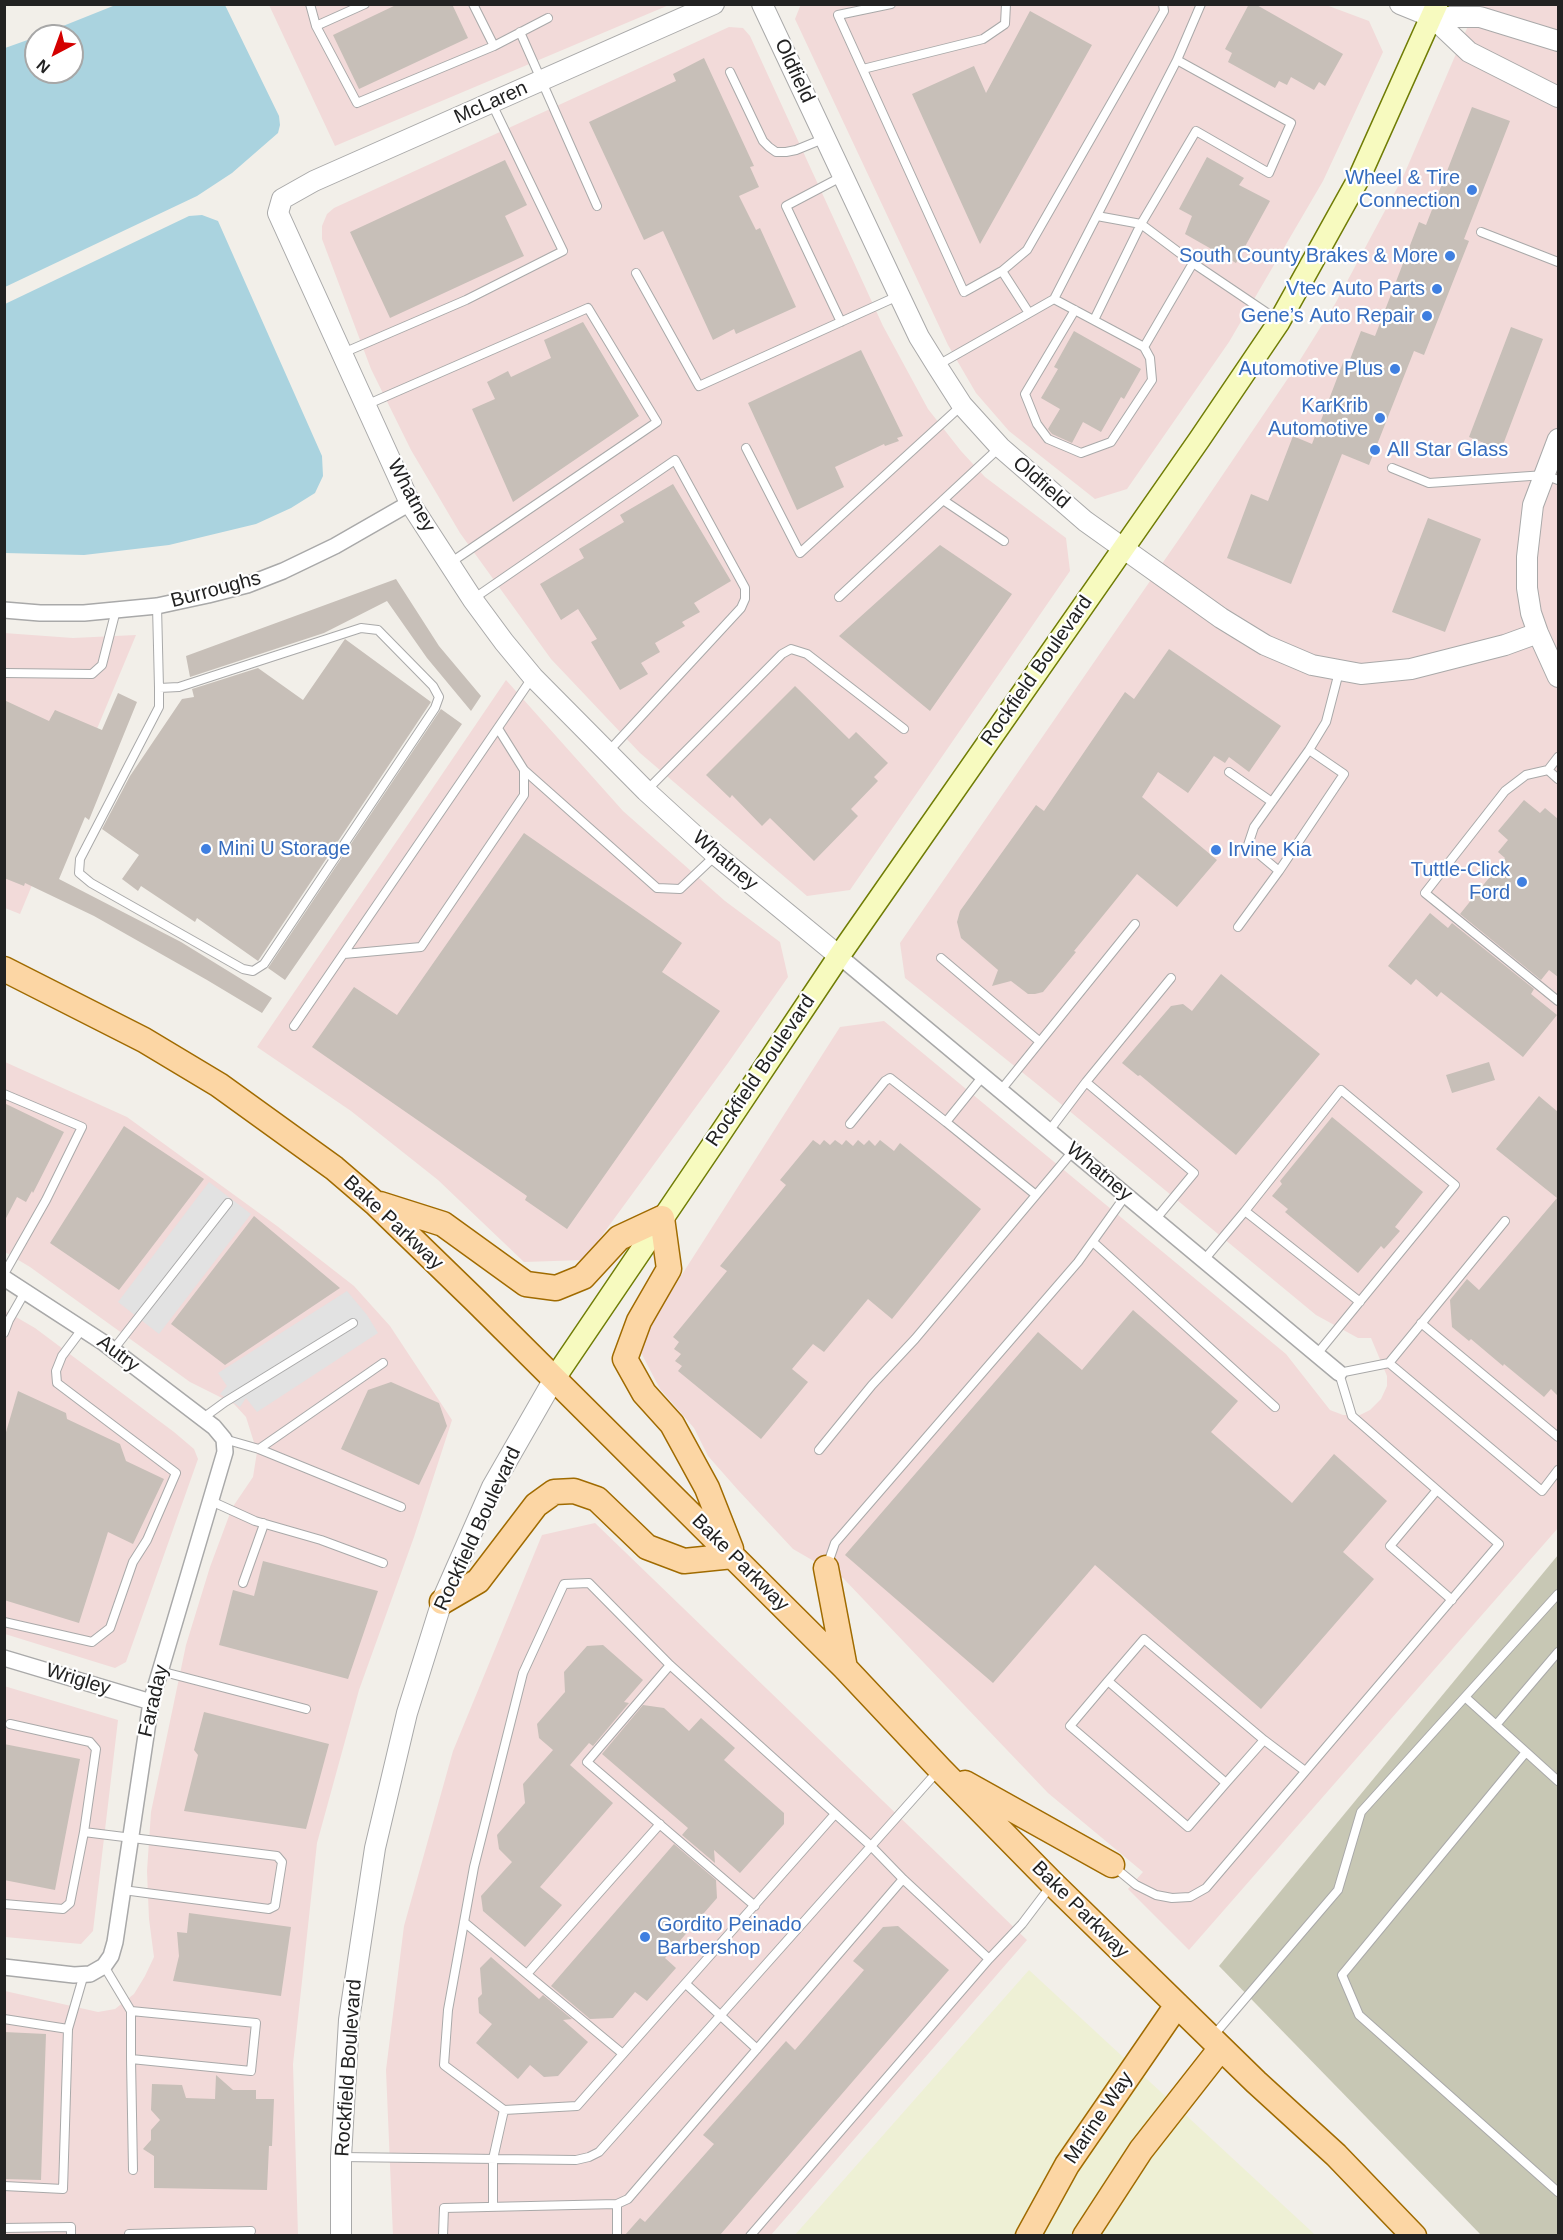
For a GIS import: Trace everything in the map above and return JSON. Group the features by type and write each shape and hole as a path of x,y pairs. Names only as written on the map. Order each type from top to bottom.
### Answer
{"main road":[{"name":"Rockfield Boulevard","path":"554,1379 839,956 1279,322 1359,178 1434,11"},
{"name":"Bake Parkway","path":"4,969 144,1040 219,1085 333,1168 372,1201 845,1668 1052,1883 1336,2156 1414,2235"},
{"path":"372,1201 443,1224 526,1284 556,1288 583,1277 619,1238 662,1218 669,1269 639,1321 625,1359 644,1393 672,1424 707,1488 733,1556 684,1561 647,1547 597,1499 574,1491 554,1492 536,1506 478,1581 442,1602"},
{"path":"826,1568 845,1668"},
{"path":"940,1769 1112,1865"},
{"name":"Marine Way","path":"1028,2235 1066,2165 1177,2005"},
{"path":"1085,2235 1216,2043"}],"street":[{"name":"McLaren","path":"278,213 282,199 314,181 714,4"},
{"name":"Oldfield","path":"762,4 919,337 937,366 962,405 1000,447 1085,521 1221,618 1265,645 1312,665 1361,674 1411,669 1505,645 1538,633"},
{"path":"1400,4 1480,17 1558,41"},
{"path":"1434,11 1469,52 1558,97"},
{"name":"Whatney","path":"278,213 410,503 472,600 533,677 646,791 716,855 1339,1373"},
{"path":"1558,439 1552,478 1533,505 1527,557 1529,600 1538,633 1558,677"},
{"name":"Burroughs","path":"4,610 40,613 157,606 247,585 335,546 410,503"},
{"name":"Autry","path":"4,1276 113,1350 203,1418 224,1439"},
{"name":"Rockfield Boulevard","path":"341,2235 341,2157 349,2020 375,1848 407,1713 442,1602 492,1487 554,1379"},
{"name":"Faraday","path":"104,1966 111,1956 115,1942 151,1702 225,1452 224,1439"},
{"name":"Wrigley","path":"4,1658 151,1702"},
{"path":"4,1967 90,1974 104,1966"}],"lane":[{"path":"310,4 316,26 357,103 494,46 548,18"},
{"path":"316,26 365,4"},
{"path":"472,4 494,46"},
{"path":"891,4 838,15 964,292 1002,271 1027,250 1164,11 1163,4"},
{"path":"862,69 983,39 1005,24 1006,4"},
{"path":"937,366 1054,298 1177,60 1201,4"},
{"path":"520,32 597,206"},
{"path":"1094,320 1141,224 1196,131 1269,173 1292,123 1177,60"},
{"path":"730,72 763,141 776,152 796,150 825,138"},
{"path":"342,353 466,300 564,251 492,103"},
{"path":"841,322 786,206 843,176"},
{"path":"1097,216 1141,224 1279,322"},
{"path":"1481,232 1558,262"},
{"path":"1144,347 1193,263"},
{"path":"1002,271 1029,313"},
{"path":"636,273 699,386 899,295"},
{"path":"1054,298 1144,347 1150,358 1152,380 1112,442 1081,453 1048,439 1037,424 1025,394 1075,310"},
{"path":"366,405 588,308 657,422 449,564"},
{"path":"746,448 800,553 962,405"},
{"path":"839,597 1000,447"},
{"path":"472,600 675,460 745,588 745,599 741,608 607,753"},
{"path":"1392,468 1429,483 1552,478"},
{"path":"943,500 1004,541"},
{"path":"157,606 159,708 80,859 79,873 92,883 233,963 253,971 264,964 428,718 439,697 433,686 378,630 362,628 179,687 159,688"},
{"path":"4,673 92,674 102,665 116,610"},
{"path":"646,791 782,654 791,649 807,654 904,729"},
{"path":"1279,871 1248,845 1254,827 1309,750 1326,722 1339,671"},
{"path":"294,1026 533,677"},
{"path":"498,729 524,770 657,888 680,889 716,855"},
{"path":"1238,927 1279,871 1344,774 1309,750"},
{"path":"1558,757 1548,770 1526,775 1505,791 1425,893 1558,1001"},
{"path":"344,954 421,947 524,795 524,770"},
{"path":"1548,770 1558,779"},
{"path":"1229,772 1272,802"},
{"path":"1001,1090 1136,924"},
{"path":"941,958 1039,1041"},
{"path":"1049,1131 1171,978"},
{"path":"946,1122 983,1076"},
{"path":"850,1124 885,1081 890,1078 1036,1195"},
{"path":"1086,1082 1194,1173 1155,1220"},
{"path":"1204,1260 1341,1090 1455,1185 1317,1354"},
{"path":"4,1094 82,1127 46,1200 4,1276"},
{"path":"819,1450 1073,1150"},
{"path":"826,1568 835,1543 1078,1262 1126,1195"},
{"path":"113,1350 228,1203"},
{"path":"1245,1211 1360,1302"},
{"path":"1112,1865 1136,1885 1156,1895 1172,1898 1191,1897 1206,1888 1499,1544 1352,1416 1339,1373 1389,1363 1505,1221"},
{"path":"1093,1242 1275,1407"},
{"path":"4,1333 26,1291"},
{"path":"203,1418 352,1323"},
{"path":"1421,1323 1558,1437"},
{"path":"4,1622 92,1642 110,1628 133,1562 147,1540 176,1473 57,1383 56,1371 62,1356 83,1328"},
{"path":"1389,1363 1542,1491 1558,1470"},
{"path":"259,1449 383,1364"},
{"path":"224,1439 259,1449 401,1507"},
{"path":"1437,1490 1390,1546 1452,1600"},
{"path":"211,1501 240,1515 321,1540 383,1563"},
{"path":"243,1583 264,1527 263,1523"},
{"path":"835,1814 577,2106 504,2110 444,2065 448,2010 474,1867 523,1673 564,1584 589,1583 670,1665 872,1846 903,1879 989,1959"},
{"path":"1216,2043 1338,1890 1361,1812 1558,1594"},
{"path":"1264,1740 1188,1827 1070,1726 1144,1639 1264,1740 1305,1771"},
{"path":"1496,1725 1558,1652"},
{"path":"670,1665 587,1762 755,1906"},
{"path":"160,1671 306,1709"},
{"path":"1108,1681 1226,1783"},
{"path":"1465,1697 1558,1781"},
{"path":"4,1904 63,1910 70,1903 84,1832 96,1749 90,1742 10,1724"},
{"path":"1526,1752 1342,1975 1359,2015 1558,2192"},
{"path":"341,2157 576,2160 599,2152 940,1769"},
{"path":"527,1974 660,1824"},
{"path":"84,1832 277,1856 282,1862 275,1906 269,1910 123,1890"},
{"path":"442,2235 444,2208 617,2204 628,2199 903,1879"},
{"path":"750,2235 1022,1924 1052,1883"},
{"path":"464,1922 623,2055"},
{"path":"104,1966 131,2011 133,2170"},
{"path":"4,2186 63,2189 68,2029 84,1974"},
{"path":"686,1984 757,2049"},
{"path":"131,2011 256,2024 251,2071 131,2060"},
{"path":"4,2019 68,2029"},
{"path":"493,2207 494,2159 504,2110"},
{"path":"617,2204 617,2235"},
{"path":"4,2228 70,2227 71,2235"},
{"path":"129,2235 251,2231"}],"shaded area":[{"path":"801,4 1326,5 1369,21 1383,52 1323,181 1229,342 1127,489 1095,499 1009,431 976,393 948,345 795,19"},
{"path":"269,5 669,5 335,146"},
{"path":"1477,5 1558,5 1558,1528 1189,1950 1128,1889 1143,1872 1048,1793 843,1578 793,1549 738,1490 708,1456 694,1428 660,1389 637,1345 840,1027 884,1021 1286,1354 1330,1410 1343,1415 1360,1415 1370,1410 1381,1399 1387,1386 1387,1376 1371,1338 1358,1338 1316,1315 905,978 900,943 1186,529 1295,368 1335,304 1403,177"},
{"path":"729,27 743,28 750,36 883,326 928,409 985,477 1066,538 1070,571 850,890 807,896 640,753 551,659 460,533 411,450 371,369 322,239 322,226 327,214 334,208"},
{"path":"4,633 73,638 136,635 20,914 5,908"},
{"path":"506,680 623,811 725,901 780,942 788,977 584,1260 524,1262 438,1180 351,1111 257,1047"},
{"path":"5,1062 127,1117 277,1226 354,1286 390,1326 452,1420 414,1537 359,1690 317,1843 293,2064 298,2235 5,2235 5,1991 98,2012 115,2009 134,1994 154,1957 149,1919 147,1871 151,1812 186,1645 210,1567 232,1508 253,1477 257,1452 246,1417 234,1404 190,1382 30,1267 5,1252"},
{"path":"209,1182 251,1214 159,1334 118,1302"},
{"path":"347,1291 367,1315 378,1333 257,1412 246,1398 240,1407 220,1394 227,1386 218,1373"},
{"path":"4,1310 35,1328 174,1432 194,1449 198,1459 126,1662 115,1668 5,1634"},
{"path":"595,1523 1027,1940 771,2235 393,2236 386,2070 404,1926 453,1751 542,1535"},
{"path":"1558,1555 1558,2235 1481,2235 1219,1966"},
{"path":"4,1686 118,1720 93,1931 81,1944 5,1937"},
{"path":"1029,1970 1310,2230 1315,2235 794,2236"}],"water":[{"path":"118,4 225,5 279,116 280,125 278,133 232,173 197,196 5,287 5,48 24,41 24,84 84,84 84,24 68,24"},
{"path":"202,215 218,221 322,456 323,476 315,493 291,508 256,524 169,545 84,555 5,553 5,304 189,216"}],"building":[{"path":"398,4 452,4 468,38 359,89 333,35"},
{"path":"1249,4 1255,4 1343,54 1325,86 1319,82 1314,90 1291,77 1287,85 1279,81 1275,88 1228,62 1232,53 1225,49"},
{"path":"1030,11 1092,45 980,244 912,94 974,66 986,93"},
{"path":"704,58 754,166 750,167 759,187 739,196 756,230 760,228 796,307 736,334 734,329 713,340 663,231 644,240 589,122 676,81 673,74"},
{"path":"1472,107 1510,121 1464,239 1469,241 1424,355 1414,351 1369,465 1342,454 1291,584 1227,558 1251,494 1268,501 1293,436 1312,444 1344,360 1349,362 1361,331 1375,336 1419,222 1426,225"},
{"path":"1207,157 1244,178 1239,185 1270,201 1236,263 1185,234 1192,216 1179,209"},
{"path":"505,160 527,205 505,216 524,256 390,318 350,232"},
{"path":"583,322 639,416 513,502 472,409 495,399 487,382 508,371 511,377 551,358 544,340"},
{"path":"1511,327 1543,339 1501,450 1469,437"},
{"path":"1074,331 1141,369 1124,399 1121,397 1101,432 1083,422 1072,443 1052,434 1048,429 1060,409 1041,398 1058,369 1054,367"},
{"path":"861,350 903,436 897,438 899,441 885,446 884,444 835,467 844,487 797,510 748,403"},
{"path":"673,484 731,581 694,603 700,612 682,622 685,626 655,643 660,652 641,663 648,674 620,690 591,642 597,639 578,609 561,620 540,584 584,558 579,549 624,522 620,515"},
{"path":"1428,518 1481,539 1445,632 1392,612"},
{"path":"940,545 1012,594 930,711 839,636"},
{"path":"396,579 439,646 481,696 471,711 427,658 387,601 324,633 190,677 186,656"},
{"path":"345,639 431,702 258,961 197,918 195,922 141,886 138,891 122,879 139,855 102,829 130,776 182,699 194,697 192,689 258,668 303,700"},
{"path":"1169,649 1281,726 1249,772 1229,757 1225,763 1214,756 1188,793 1158,772 1142,797 1217,860 1177,907 1137,874 1043,992 1028,994 1011,981 992,986 998,970 961,938 957,922 960,911 1036,805 1044,811 1125,692 1134,699"},
{"path":"795,686 849,739 856,732 888,763 874,777 878,781 851,809 858,816 814,861 770,818 762,826 732,795 730,798 706,775"},
{"path":"118,693 137,702 89,820 85,817 59,879 181,942 272,998 262,1013 94,916 25,883 24,886 4,878 4,700 49,721 55,710 102,730"},
{"path":"441,709 462,724 285,980 268,968"},
{"name":"Tuttle-Click Ford","path":"1524,800 1540,813 1545,808 1558,819 1558,977 1549,970 1541,980 1460,914 1505,858 1498,852 1508,840 1498,831"},
{"path":"524,833 682,943 662,972 720,1011 567,1229 525,1200 527,1196 312,1047 354,987 397,1015"},
{"path":"1430,913 1448,928 1452,923 1534,989 1531,994 1557,1015 1523,1057 1441,992 1437,997 1416,979 1411,985 1388,966"},
{"path":"1221,974 1320,1054 1236,1155 1140,1075 1138,1076 1122,1063 1171,1006 1183,1004 1192,1011"},
{"path":"1489,1062 1495,1080 1452,1093 1446,1075"},
{"path":"1539,1096 1558,1112 1558,1396 1551,1389 1544,1397 1504,1364 1503,1366 1471,1339 1469,1341 1452,1327 1450,1300 1467,1279 1479,1290 1557,1198 1496,1149"},
{"path":"4,1103 64,1132 33,1193 32,1191 26,1202 17,1197 4,1222"},
{"path":"1332,1117 1423,1192 1395,1227 1400,1231 1384,1249 1381,1246 1358,1273 1285,1212 1288,1209 1272,1196 1282,1184 1280,1181"},
{"path":"124,1126 204,1179 119,1290 50,1243"},
{"path":"813,1140 820,1145 824,1140 830,1145 835,1140 842,1145 846,1140 853,1146 858,1140 864,1145 869,1140 875,1146 880,1140 894,1151 900,1143 981,1209 892,1319 868,1299 824,1352 813,1344 792,1369 808,1382 761,1439 678,1371 682,1366 675,1361 681,1354 674,1349 679,1342 673,1337 727,1271 720,1266 786,1185 780,1180"},
{"path":"254,1216 340,1288 225,1365 171,1324"},
{"path":"1133,1310 1238,1401 1211,1432 1292,1503 1334,1454 1387,1501 1343,1552 1374,1579 1261,1709 1095,1565 993,1683 845,1555 1038,1332 1082,1370"},
{"path":"391,1382 439,1403 447,1426 419,1485 341,1449 368,1390"},
{"path":"18,1391 66,1413 67,1419 120,1444 126,1461 164,1479 133,1544 108,1532 79,1623 4,1600 4,1439"},
{"path":"263,1561 378,1591 348,1679 219,1645 233,1590 254,1596"},
{"path":"603,1645 643,1680 624,1702 629,1703 593,1746 589,1743 570,1765 613,1803 540,1887 562,1905 525,1947 483,1911 481,1896 512,1862 499,1849 497,1835 525,1803 523,1784 553,1750 539,1738 537,1724 565,1692 564,1672 587,1646"},
{"path":"643,1705 664,1708 689,1731 701,1718 735,1748 724,1760 784,1813 784,1824 740,1873 714,1850 715,1863 682,1835 688,1828 602,1754"},
{"path":"204,1712 329,1744 306,1829 184,1811 198,1755 194,1750"},
{"path":"4,1744 80,1759 55,1890 4,1880"},
{"path":"674,1844 716,1880 717,1898 665,1958 676,1968 647,2001 635,1992 613,2018 590,2019 551,1986"},
{"path":"189,1913 291,1927 281,1996 173,1981 179,1956 177,1932 187,1933"},
{"path":"898,1926 949,1970 720,2235 625,2235 640,2218 645,2222 714,2144 703,2135 786,2041 795,2050 864,1970 853,1961 883,1927"},
{"path":"491,1957 539,1999 543,1995 572,2019 563,2020 588,2042 558,2076 544,2077 530,2065 518,2079 476,2043 492,2024 479,2013 478,1998 482,1994 480,1968"},
{"path":"4,2032 46,2034 41,2180 4,2179"},
{"path":"216,2075 233,2090 256,2090 256,2099 274,2099 267,2190 154,2188 154,2156 143,2149 151,2140 151,2130 160,2120 151,2110 152,2084 182,2085 186,2098 215,2099"}],"place":[{"name":"Wheel & Tire Connection","path":"1472,190"},
{"name":"South County Brakes & More","path":"1450,256"},
{"name":"Vtec Auto Parts","path":"1437,289"},
{"name":"Gene’s Auto Repair","path":"1427,316"},
{"name":"Automotive Plus","path":"1395,369"},
{"name":"KarKrib Automotive","path":"1380,418"},
{"name":"All Star Glass","path":"1375,450"},
{"name":"Mini U Storage","path":"206,849"},
{"name":"Irvine Kia","path":"1216,850"},
{"name":"Tuttle-Click Ford","path":"1522,882"},
{"name":"Gordito Peinado Barbershop","path":"645,1937"}]}
